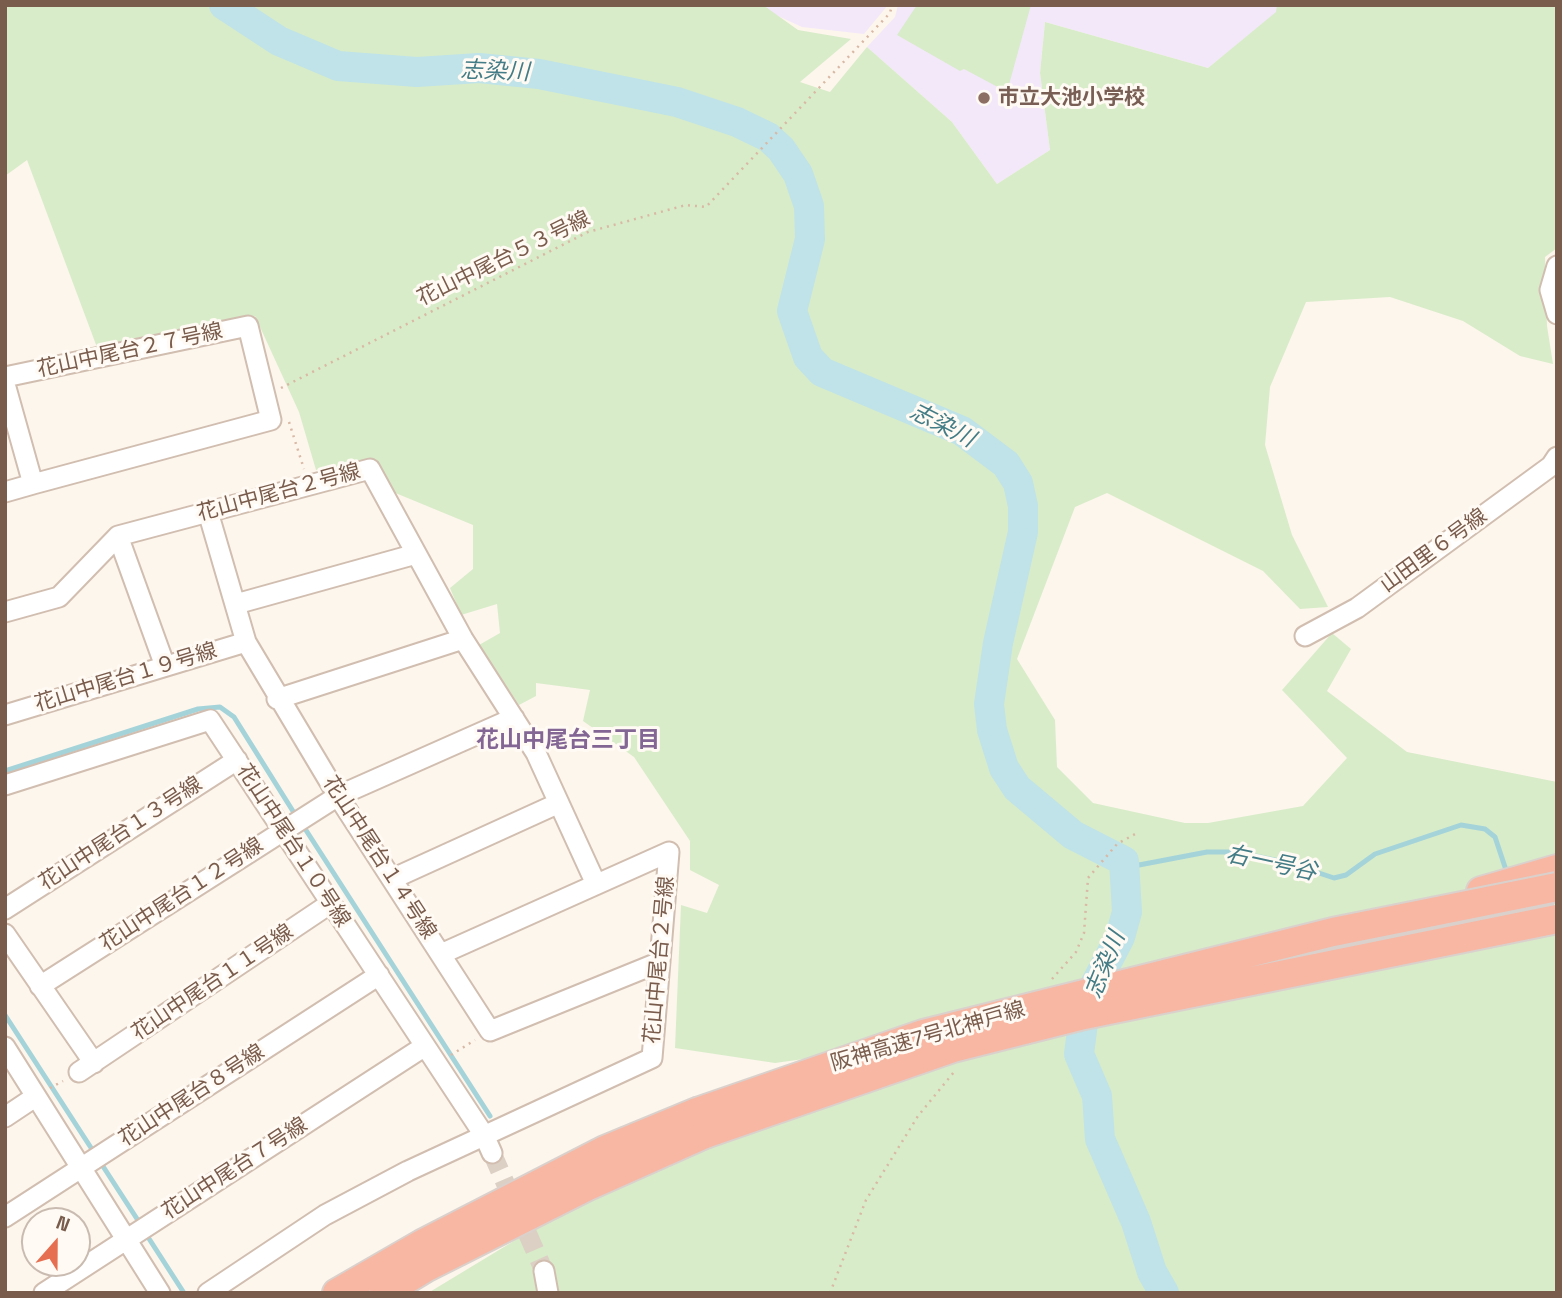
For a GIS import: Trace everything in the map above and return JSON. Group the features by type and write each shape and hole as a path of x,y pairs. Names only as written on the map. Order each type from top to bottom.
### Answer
{"highway":[{"path":"1428,915 1458,898 1557,869"},
{"name":"阪神高速7号北神戸線","path":"384,1293 425,1268 586,1187 701,1123 923,1034 1333,932 1557,887"},
{"name":"阪神高速7号北神戸線","path":"337,1293 422,1244 605,1150 979,1042 1098,1012 1557,919"},
{"path":"1449,940 1498,942 1557,934"}],"street":[{"path":"1557,267 1549,290 1557,314"},
{"name":"花山中尾台２７号線","path":"5,377 248,326 271,420 5,492"},
{"path":"5,384 33,484"},
{"name":"山田里６号線","path":"1305,636 1357,608 1551,466 1557,457"},
{"name":"花山中尾台２号線","path":"118,536 370,468 463,639 536,753 596,884 668,852 652,1058 488,1144 408,1171 325,1216 208,1293"},
{"name":"花山中尾台１４号線","path":"208,512 246,642 277,699 490,1031 660,962"},
{"path":"5,612 59,597 118,536 165,666"},
{"path":"236,604 416,554"},
{"path":"277,699 463,639"},
{"name":"花山中尾台１９号線","path":"5,715 246,642"},
{"name":"花山中尾台１２号線","path":"40,986 338,796 514,718"},
{"name":"花山中尾台１０号線","path":"5,785 211,720 286,828 331,903 488,1144"},
{"name":"花山中尾台１３号線","path":"5,909 237,760"},
{"path":"392,879 559,803"},
{"path":"441,954 596,884"},
{"name":"花山中尾台１１号線","path":"5,934 40,986 86,1067 331,903"},
{"name":"花山中尾台８号線","path":"5,1217 379,975"},
{"name":"花山中尾台７号線","path":"44,1293 425,1046"},
{"path":"5,1047 35,1097 130,1237 160,1293"},
{"path":"5,1116 35,1097"},
{"path":"544,1271 548,1293"}],"path":[{"name":"花山中尾台５３号線","path":"265,394 588,232 686,205 706,208 890,13 892,5"},
{"path":"287,413 309,486"}],"shaded area":[{"path":"754,5 888,5 864,34 802,27"},
{"name":"市立大池小学校","path":"898,5 1277,5 1277,12 1208,68 1045,22 1040,73 1050,150 997,184 952,122 867,47 895,17"}],"green space":[{"path":"5,5 763,5 798,30 851,39 800,82 830,92 867,47 952,122 997,184 1050,150 1040,73 1045,22 1208,68 1276,12 1277,5 1557,5 1557,248 1545,257 1547,326 1553,364 1520,356 1463,321 1390,297 1306,302 1270,387 1265,445 1292,535 1328,607 1300,609 1263,571 1107,493 1075,507 1017,659 1055,720 1057,767 1093,803 1185,823 1208,823 1303,806 1347,758 1282,690 1332,633 1351,649 1327,691 1407,752 1557,782 1557,1293 428,1293 636,1167 815,1104 804,1059 775,1063 675,1048 681,905 707,913 719,885 690,870 690,841 634,757 583,721 590,690 536,683 536,696 519,705 479,645 500,633 497,604 461,615 450,588 473,569 473,525 393,492 374,460 316,470 299,412 255,316 98,350 27,160 5,176"},
{"path":"917,5 1031,5 1007,92 964,69 960,71 897,35"}],"waterway":[{"name":"志染川","path":"224,5 279,41 338,66 417,72 479,68 539,74 677,102 737,122 768,137 781,149 798,174 809,206 810,239 792,311 808,357 822,372 962,431 1006,464 1018,483 1023,506 1023,532 998,643 989,704 992,730 1004,768 1017,788 1073,835 1124,861 1127,912 1120,937 1094,987 1083,1023 1079,1054 1097,1096 1100,1139 1136,1222 1152,1272 1164,1293"},
{"path":"5,771 198,709 220,707 234,717 296,816"},
{"path":"302,824 490,1116"},
{"name":"右一号谷","path":"1124,861 1139,865 1207,852 1236,852 1289,863 1334,878 1346,875 1375,854 1461,825 1485,829 1495,837 1508,876"},
{"path":"5,1015 141,1225"},
{"path":"146,1234 184,1293"}],"tunnel":[{"path":"492,1153 544,1271"}],"place":[{"name":"市立大池小学校","path":"984,98"}],"district":[{"name":"花山中尾台三丁目","path":"568,741"}]}
